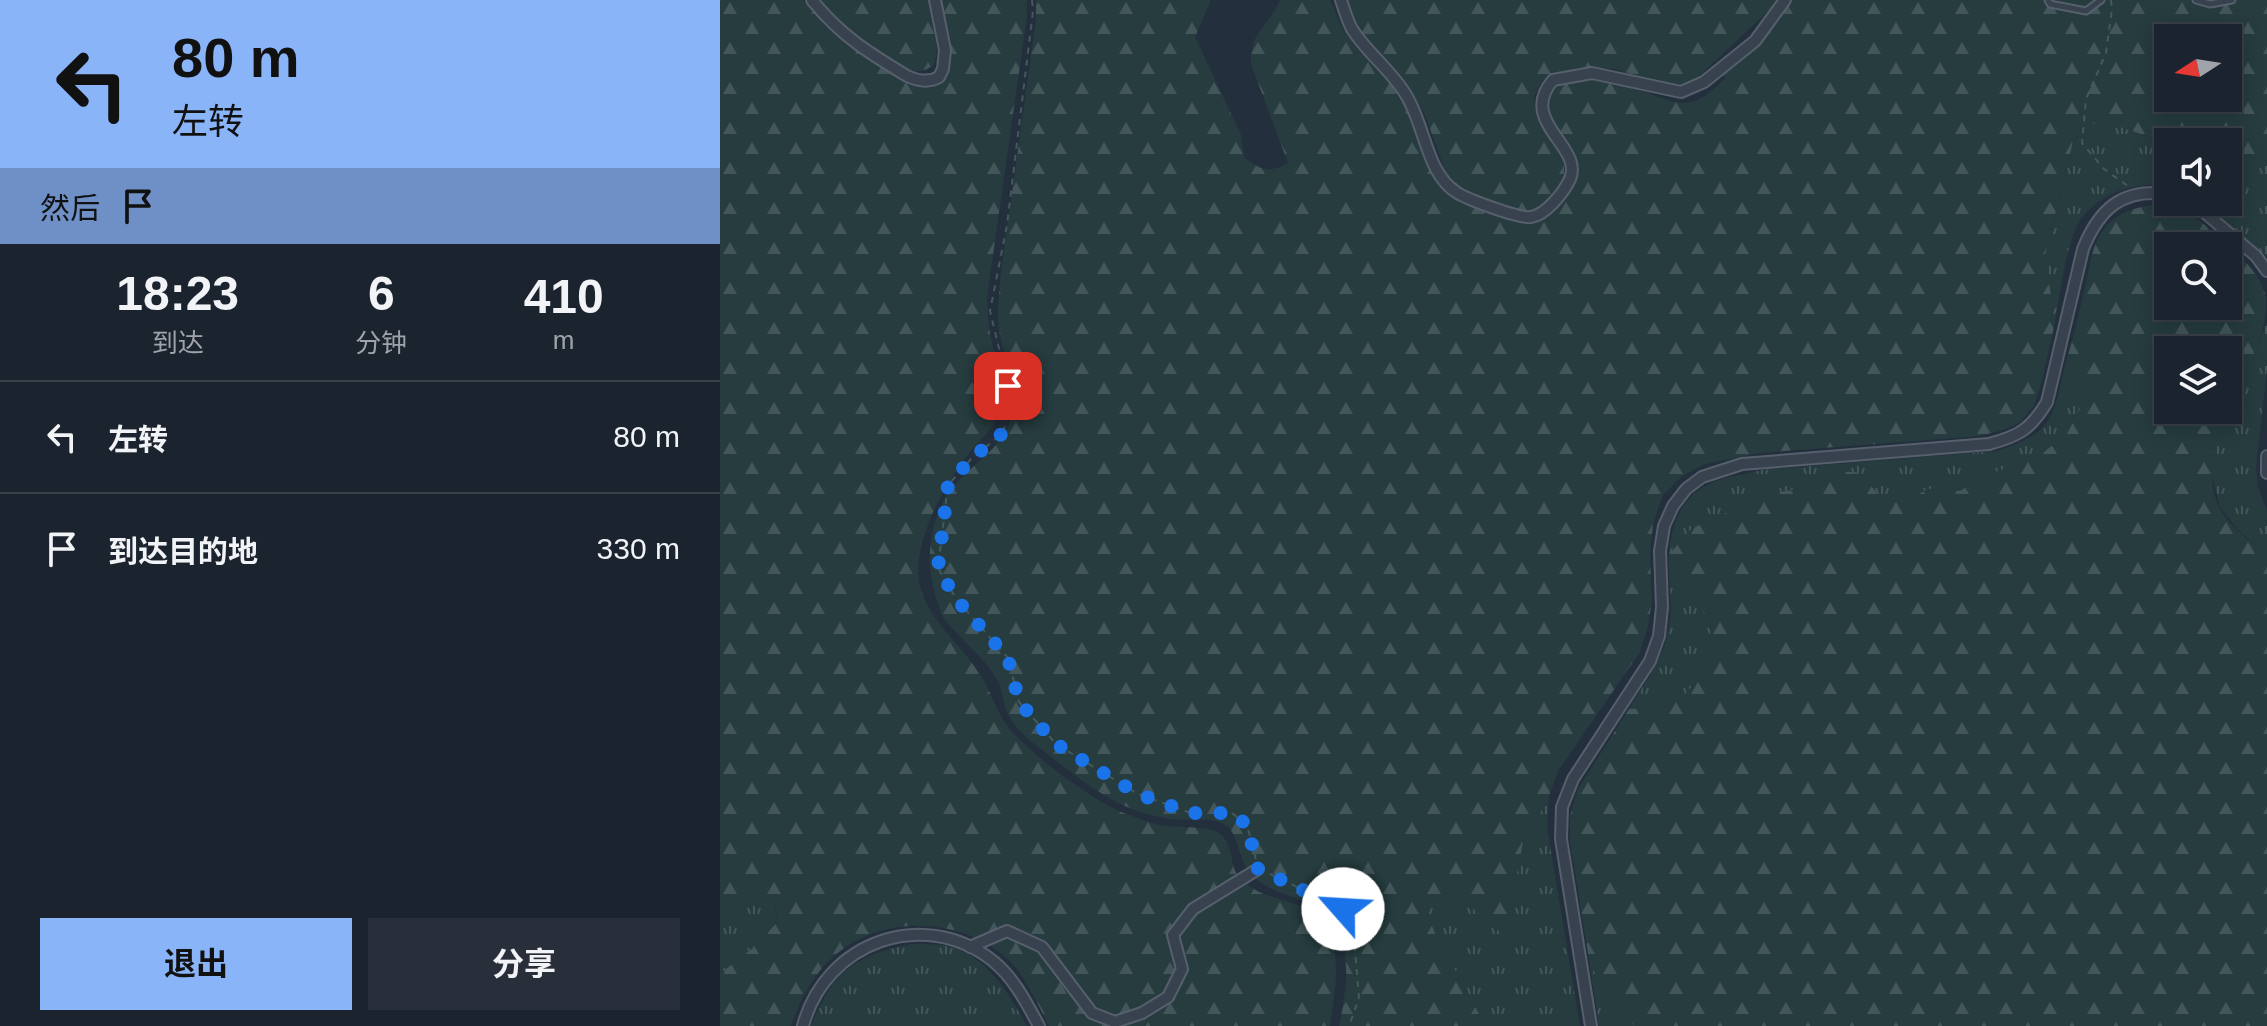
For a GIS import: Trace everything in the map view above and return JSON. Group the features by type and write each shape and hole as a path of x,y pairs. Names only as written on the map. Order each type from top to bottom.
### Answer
{"street":[{"path":"812,0 850,40 917,80 939,77 945,60 935,0"},
{"path":"1341,0 1351,27 1407,96 1436,170 1446,183 1458,194 1519,217 1533,217 1554,203 1570,179 1572,168 1542,110 1546,88 1553,80 1592,73 1681,92 1704,82 1755,41 1785,0"},
{"path":"1591,1026 1561,839 1562,807 1573,779 1650,661 1659,636 1662,607 1660,551 1664,526 1673,506 1686,489 1702,477 1742,464 1989,444 2009,439 2026,430 2047,402 2083,249 2092,226 2105,211 2122,200 2139,194 2154,194"},
{"path":"2209,216 2256,256 2267,271"},
{"path":"2267,456 2267,473"},
{"path":"970,947 1007,931 1042,947 1092,1013 1115,1022 1142,1013 1168,997 1182,969 1173,935 1193,909 1258,869"},
{"path":"803,1026 815,995 830,973 869,945 907,934 950,939 991,960 1008,975 1039,1026"}],"lane":[{"path":"2048,0 2050,4 2062,8 2086,11 2101,0"},
{"path":"2196,0 2210,4 2232,0"}],"path":[{"path":"1032,0 1007,225 990,311 1008,386 1004,432 971,459 948,485 938,568 957,600 1008,658 1019,702 1056,744 1138,794 1191,813 1232,813 1247,825 1258,869 1343,909 1353,925 1359,998 1349,1026"},
{"path":"2111,0 2106,53 2086,99 2082,143 2104,169 2139,194"}],"green space":[{"path":"720,0 803,0 825,26 849,47 918,86 931,88 941,83 949,65 940,0 1027,0 987,297 989,327 1002,385 1002,404 993,425 959,466 931,516 920,553 920,586 937,620 981,676 1002,718 1038,756 1073,783 1119,811 1159,825 1219,833 1227,843 1238,876 1247,884 1306,908 1324,922 1331,934 1336,965 1330,1026 1049,1026 1025,981 1007,958 988,944 966,934 919,926 872,934 832,958 807,989 791,1026 720,1026 720,980 726,969 758,944 778,921 775,905 763,897 741,903 720,925"},
{"path":"817,0 928,0 937,48 934,65 913,72 835,21"},
{"path":"1036,0 1211,0 1195,37 1241,135 1244,157 1260,168 1270,169 1288,163 1251,64 1253,44 1280,0 1330,0 1346,33 1407,107 1418,127 1434,175 1445,191 1472,206 1530,224 1554,212 1574,179 1552,127 1550,99 1555,89 1566,82 1590,79 1614,82 1676,102 1696,100 1726,78 1718,71 1791,0 2267,0 2267,162 2252,158 2242,163 2242,128 2154,128 2154,144 2146,136 2110,123 2087,124 2073,142 2044,259 2054,327 2034,406 2019,423 1979,436 1759,453 1705,464 1682,476 1663,495 1653,524 1650,554 1652,601 1640,652 1558,771 1549,796 1523,843 1504,936 1462,899 1444,894 1428,900 1427,914 1438,940 1483,1026 1339,1026 1345,994 1346,959 1336,927 1327,914 1266,886 1253,876 1244,863 1233,834 1224,824 1211,820 1164,818 1128,807 1088,785 1032,742 1011,719 992,671 944,618 934,591 930,565 931,540 938,514 950,490 999,442 1014,406 1012,376 999,328 1000,280 1036,19"},
{"path":"1346,0 1780,0 1697,78 1678,88 1614,69 1582,68 1557,73 1542,81 1534,96 1536,115 1562,153 1564,180 1541,212 1526,214 1458,188 1446,173 1425,115 1415,97 1355,24"},
{"path":"2110,123 2146,136 2154,144 2154,185 2131,188 2107,197 2079,222 2070,245 2054,327 2044,260 2073,143 2087,124"},
{"path":"2252,158 2267,162 2267,257 2220,216 2242,216 2242,163"},
{"path":"2154,205 2154,216 2191,216 2214,232 2154,232 2154,320 2242,320 2242,258 2257,277 2266,298 2260,338 2242,379 2242,336 2154,336 2154,424 2222,424 2212,468 2213,488 2219,507 2240,533 2267,554 2267,1026 1634,1026 1590,966 1570,841 1570,816 1578,789 1629,709 1667,706 1685,695 1704,671 1711,631 1700,604 1668,556 1691,529 1779,492 1813,487 1823,478 1840,471 1861,473 1881,498 1905,504 1931,488 1960,491 1983,477 2040,455 2067,434 2083,403 2076,384 2063,373 2097,241 2110,222 2130,210"},
{"path":"2267,323 2267,369 2256,466 2258,488 2267,510 2267,554 2237,529 2220,507 2211,471 2222,424 2242,424 2242,379"},
{"path":"2063,373 2076,384 2083,403 2067,435 2040,455 1983,477 1960,492 1931,489 1905,504 1881,498 1861,473 1823,478 1813,487 1779,492 1716,517 1669,556 1673,528 1681,509 1694,494 1716,481 1762,470 1997,451 2027,439 2045,425 2056,404"},
{"path":"1669,556 1700,604 1711,631 1704,671 1685,695 1667,706 1629,709 1657,663 1668,632 1671,604"},
{"path":"1549,796 1547,827 1580,1026 1483,1026 1438,940 1427,914 1428,900 1444,894 1462,899 1504,935 1523,843"},
{"path":"763,897 774,904 778,921 758,944 726,969 720,980 720,925 741,903"},
{"path":"911,944 942,945 971,956 994,975 1027,1026 811,1026 828,992 848,969 874,954"},
{"path":"1590,966 1634,1026 1599,1026"}],"route":[{"path":"1008,386 1004,432 971,459 948,485 938,568 957,600 1008,658 1019,702 1056,744 1138,794 1191,813 1232,813 1247,825 1258,869 1343,909"}]}
